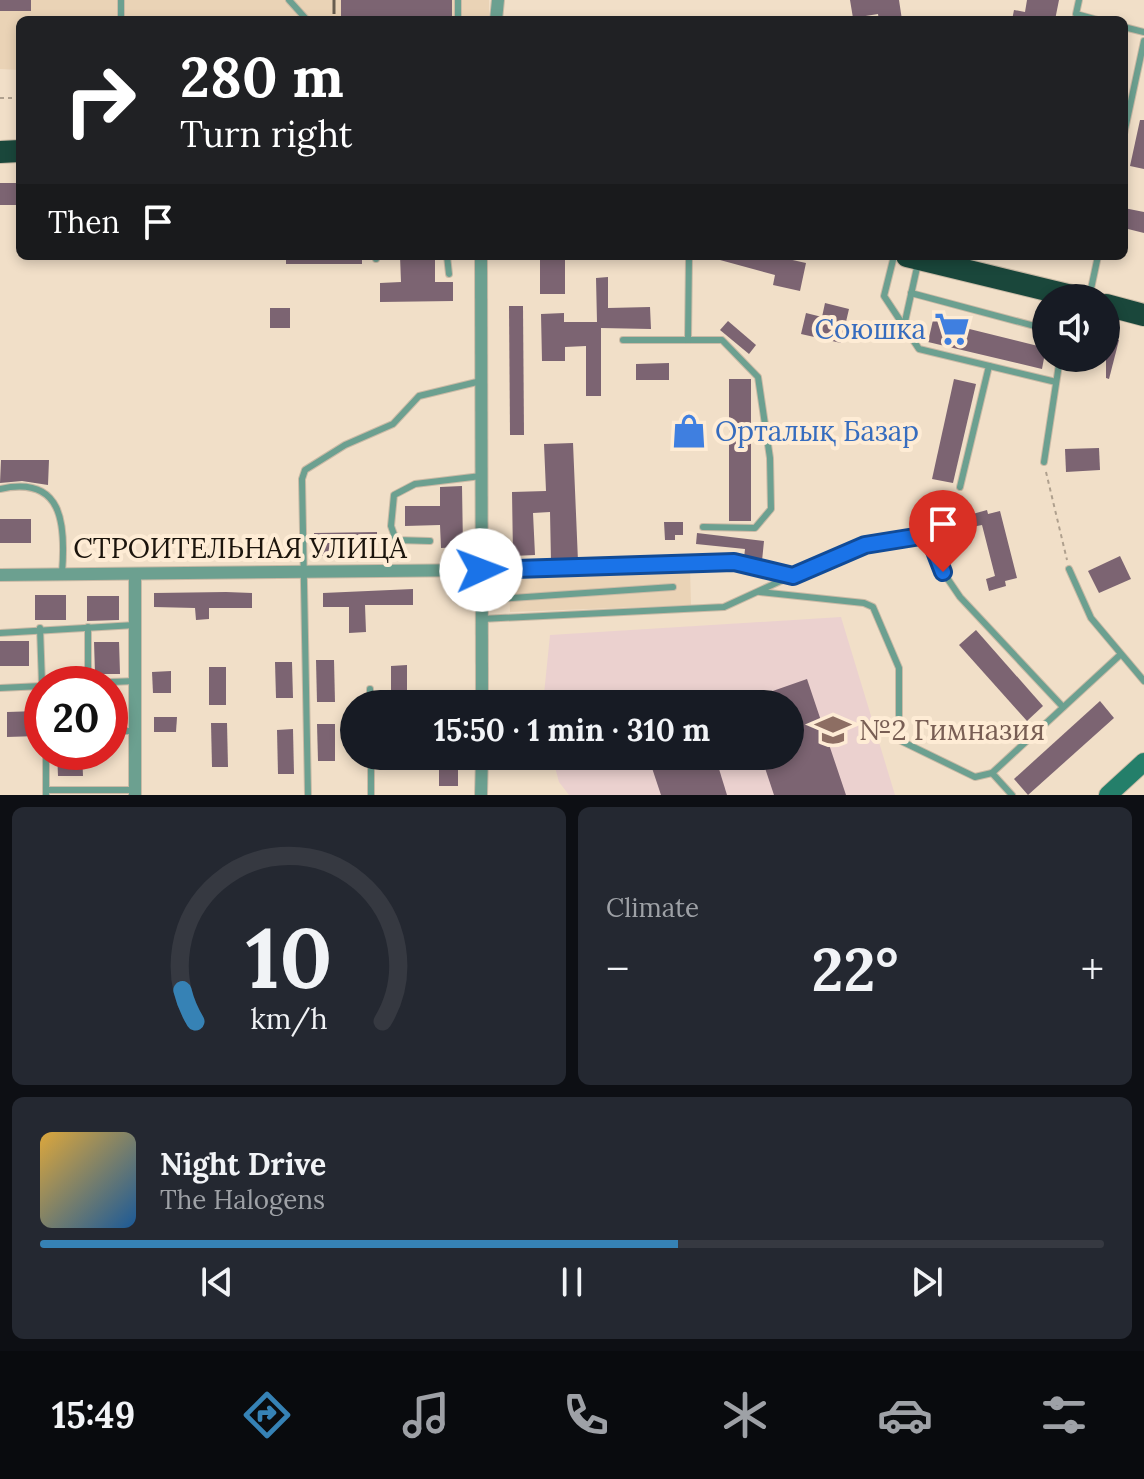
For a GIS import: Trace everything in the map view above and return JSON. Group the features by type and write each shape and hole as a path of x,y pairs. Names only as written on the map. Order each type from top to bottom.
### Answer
{"highway":[{"path":"931,260 1032,286"},
{"path":"1120,309 1144,315"}],"main road":[{"path":"1108,795 1144,762"}],"street":[{"path":"481,260 482,690"},
{"name":"СТРОИТЕЛЬНАЯ УЛИЦА","path":"0,575 481,570"},
{"path":"135,575 135,793"},
{"path":"481,795 482,770"}],"lane":[{"path":"289,0 303,16"},
{"path":"1128,115 1143,46"},
{"path":"447,260 449,274"},
{"path":"688,340 689,260"},
{"path":"893,260 884,296 919,349 1056,382"},
{"path":"904,326 922,260"},
{"path":"1084,284 1096,260"},
{"path":"911,293 1032,325"},
{"path":"623,340 722,340 758,377 770,458 771,509 755,528 703,527"},
{"path":"960,487 989,366"},
{"path":"1044,462 1058,372"},
{"path":"308,795 303,574 305,470 345,445 393,424 419,396 481,381"},
{"path":"430,541 396,540 391,526 394,495 415,484 481,476"},
{"path":"0,489 40,489 48,493 61,524 64,545 62,573"},
{"path":"482,619 708,610 738,603 865,545 927,537 943,572 960,597 1063,707"},
{"path":"481,570 734,562 793,576"},
{"path":"1069,569 1091,618 1144,681"},
{"path":"482,600 673,587"},
{"path":"760,592 864,603 873,607 899,668 899,740 975,777 992,773 1120,655"},
{"path":"0,633 40,628 135,625"},
{"path":"88,627 88,666"},
{"path":"40,628 41,666"},
{"path":"128,681 135,681"},
{"path":"0,688 24,686"},
{"path":"128,731 135,731"},
{"path":"46,770 46,792 135,793"},
{"path":"371,770 371,795"},
{"path":"992,773 1012,795"}],"path":[{"path":"1044,462 1069,569"}],"shaded area":[{"path":"0,0 489,0 489,16 16,16 16,70 0,69"},
{"path":"690,569 691,605 510,612 509,576"},
{"name":"№2 Гимназия","path":"841,617 895,795 569,795 559,782 556,770 804,770 804,690 544,690 550,635"}],"building":[{"path":"0,0 31,0 31,11 0,11"},
{"path":"341,0 452,0 452,16 341,16"},
{"path":"850,0 899,0 901,16 853,16"},
{"path":"1027,0 1059,0 1056,16 1013,16 1014,10 1025,12"},
{"path":"1140,120 1144,120 1144,169 1130,166"},
{"path":"0,183 16,183 16,205 0,205"},
{"path":"1128,209 1144,212 1144,233 1128,229"},
{"path":"286,260 362,260 362,264 286,264"},
{"path":"400,260 435,260 435,282 453,282 453,301 380,302 380,283 401,282"},
{"path":"540,260 565,260 565,294 540,294"},
{"path":"720,260 792,260 806,263 800,291 773,285 775,275"},
{"path":"608,277 608,308 650,307 651,329 601,328 601,396 586,396 586,346 565,347 565,361 542,361 541,314 564,313 564,322 597,322 596,278"},
{"path":"825,303 849,309 841,343 801,334 806,313 822,317"},
{"path":"509,306 523,306 524,435 510,435"},
{"path":"270,308 290,308 290,328 270,328"},
{"path":"933,320 1032,345 1032,367 928,342"},
{"path":"728,321 756,345 749,354 720,330"},
{"path":"669,363 669,380 636,380 636,364"},
{"path":"729,379 751,379 751,521 729,521"},
{"path":"954,379 976,384 953,483 932,479"},
{"path":"573,443 578,561 551,562 550,512 533,513 535,555 513,556 512,492 546,491 544,444"},
{"path":"1099,448 1100,470 1066,472 1065,449"},
{"path":"1,460 49,460 48,485 22,481 0,483"},
{"path":"462,486 463,547 441,548 440,525 405,526 405,506 440,506 440,487"},
{"path":"987,510 988,514 1000,511 1017,578 1005,581 1006,586 989,591 986,579 995,576 982,525 972,527 969,515"},
{"path":"0,519 31,519 31,543 0,543"},
{"path":"664,522 683,522 683,535 675,535 675,540 665,540"},
{"path":"377,532 377,556 315,556 314,533"},
{"path":"697,533 764,541 762,561 744,558 745,549 696,544"},
{"path":"1120,556 1131,579 1099,593 1088,571"},
{"path":"413,589 413,605 365,605 366,632 349,633 349,607 323,607 323,593"},
{"path":"154,593 252,593 252,608 209,608 209,619 196,620 195,608 154,607"},
{"path":"35,595 66,595 66,620 35,620"},
{"path":"87,596 119,596 119,620 87,621"},
{"path":"976,630 1043,706 1027,721 959,645"},
{"path":"0,641 29,641 29,666 0,666"},
{"path":"94,642 119,642 120,666 95,666"},
{"path":"316,660 334,660 335,702 317,702"},
{"path":"275,662 292,662 293,698 276,698"},
{"path":"407,665 407,690 391,690 391,666"},
{"path":"209,667 226,667 226,705 209,705"},
{"path":"171,671 171,693 153,693 152,672"},
{"path":"807,679 846,795 774,795 766,770 804,770 804,690 776,690"},
{"path":"1100,701 1114,718 1028,795 1014,779"},
{"path":"24,711 24,736 7,737 7,712"},
{"path":"154,717 177,717 176,732 154,732"},
{"path":"211,723 227,723 228,767 212,767"},
{"path":"317,724 335,724 335,761 318,761"},
{"path":"293,729 294,774 278,774 277,730"},
{"path":"58,770 83,770 83,776 58,776"},
{"path":"439,770 458,770 458,786 439,786"},
{"path":"653,770 719,770 727,795 661,795"}],"railway":[{"path":"334,0 334,16"}],"place":[{"name":"Союшка","path":"952,329"},
{"name":"Орталық Базар","path":"689,431"},
{"name":"№2 Гимназия","path":"833,730"}],"route":[{"path":"481,570 734,562 793,576 865,545 921,536 931,541 943,572"}]}
